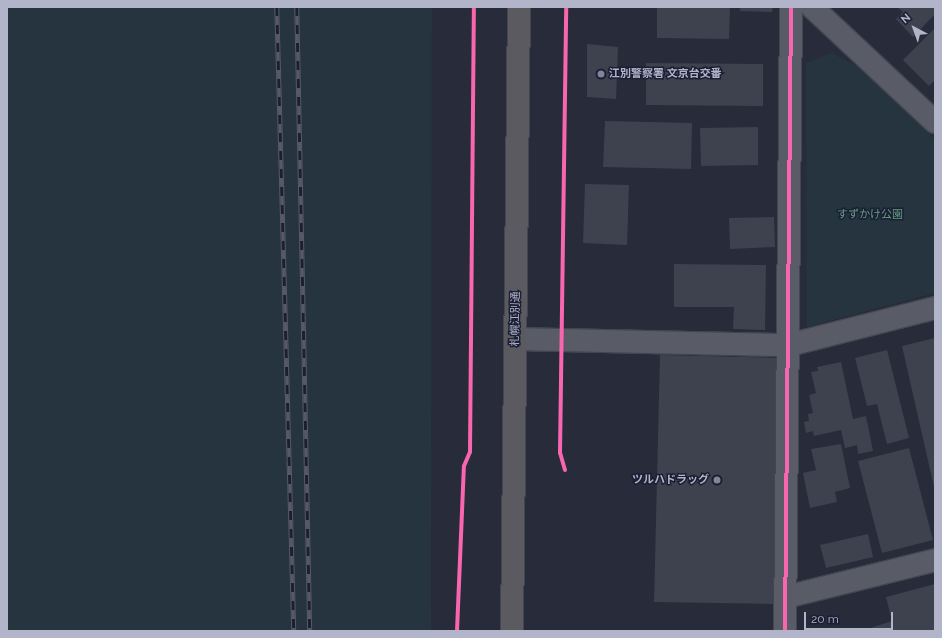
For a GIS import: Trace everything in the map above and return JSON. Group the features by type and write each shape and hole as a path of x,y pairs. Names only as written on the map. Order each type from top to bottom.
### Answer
{"highway":[{"name":"札幌江別通","path":"512,631 519,7"}],"street":[{"path":"785,631 789,345 791,7"},
{"path":"812,7 935,122"},
{"path":"516,339 789,345 935,308"},
{"path":"786,597 935,560"}],"green space":[{"path":"7,7 432,7 431,631 7,631"},
{"name":"すずかけ公園","path":"831,53 856,65 935,139 935,293 807,327 806,63"}],"building":[{"path":"657,7 730,7 729,39 657,38"},
{"path":"740,7 773,7 772,12 740,11"},
{"path":"897,7 935,7 935,14 913,37 896,19 903,12"},
{"path":"935,28 935,80 929,86 903,60"},
{"path":"587,44 618,47 616,99 587,97"},
{"path":"646,63 763,64 763,106 646,105"},
{"path":"605,121 692,123 691,169 603,167"},
{"path":"758,127 758,165 701,166 700,128"},
{"path":"585,184 629,185 627,245 583,243"},
{"path":"774,217 775,247 730,249 729,218"},
{"path":"674,264 766,265 765,330 733,329 734,307 674,307"},
{"path":"935,338 935,487 934,487 902,346"},
{"path":"887,350 909,438 887,444 877,404 867,406 855,358"},
{"name":"ツルハドラッグ","path":"660,355 780,358 774,604 654,602"},
{"path":"841,362 853,419 866,416 873,451 858,454 857,445 845,448 841,430 814,436 813,431 806,433 804,422 809,421 808,414 813,413 809,395 816,393 811,372 818,371 817,367"},
{"path":"841,444 850,488 835,492 837,502 810,508 803,473 816,470 811,449"},
{"path":"909,448 933,540 882,553 858,461"},
{"path":"868,534 873,557 826,568 820,545"},
{"path":"935,584 935,631 861,631 892,621 886,597"}],"railway":[{"path":"277,7 294,631"},
{"path":"297,7 310,631"}],"cycle path":[{"path":"457,631 464,466 470,452 474,7"},
{"path":"565,470 560,453 566,7"},
{"path":"785,631 791,7"}],"place":[{"name":"江別警察署 文京台交番","path":"601,74"},
{"name":"ツルハドラッグ","path":"717,480"}]}
